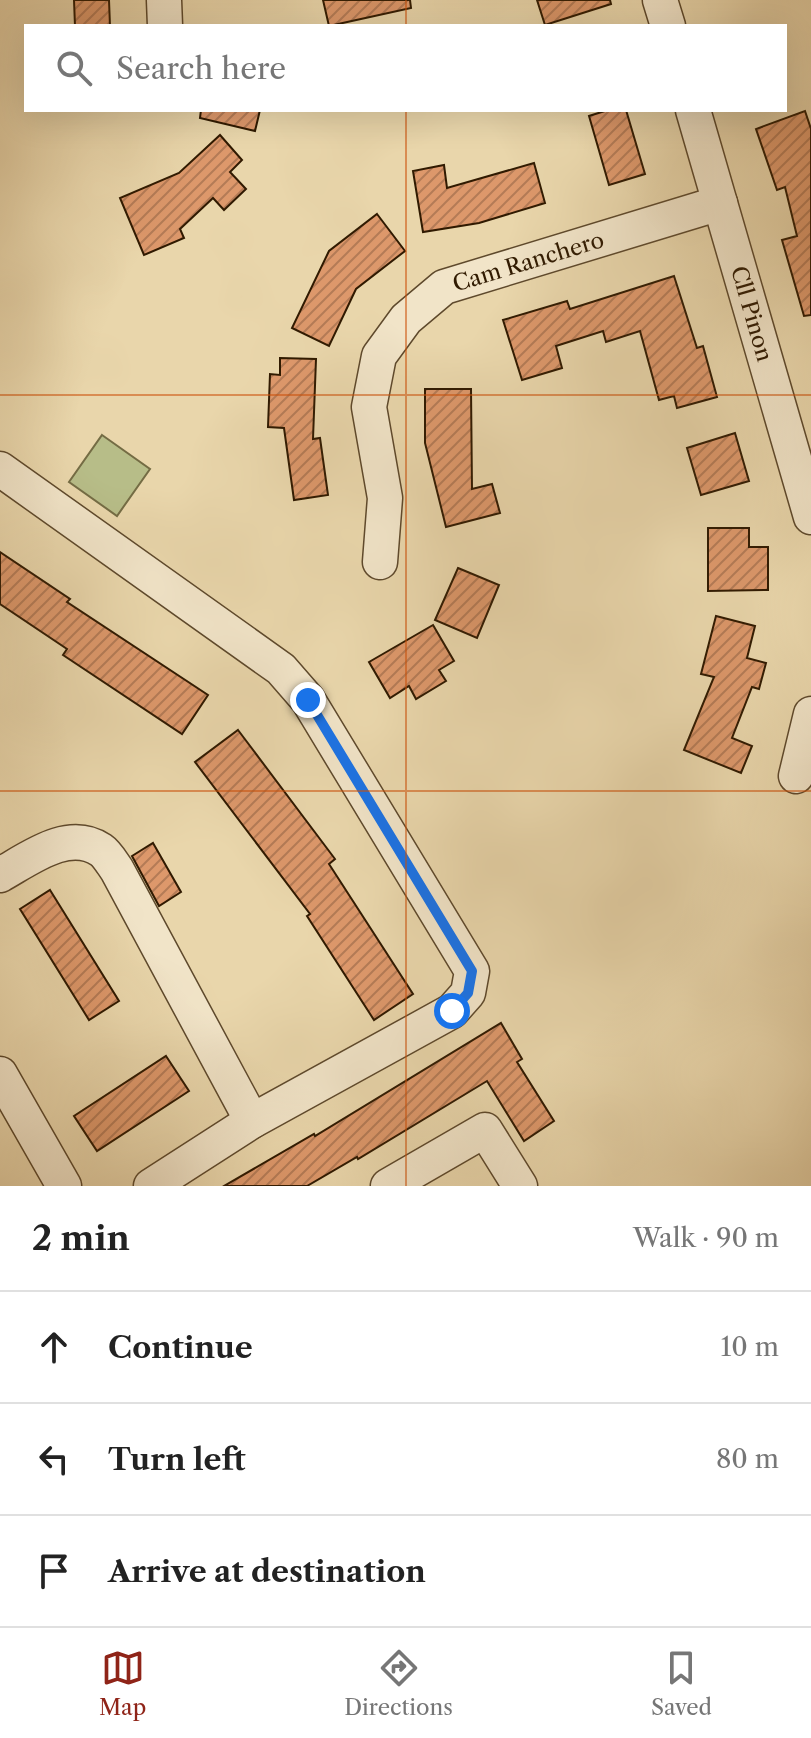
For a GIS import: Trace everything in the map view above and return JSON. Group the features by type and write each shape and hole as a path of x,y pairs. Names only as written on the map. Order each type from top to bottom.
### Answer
{"street":[{"path":"164,0 165,24"},
{"path":"660,0 667,24"},
{"name":"Cll Pinon","path":"694,112 811,517"},
{"name":"Cam Ranchero","path":"380,562 385,498 369,407 379,356 406,319 444,287 720,203"},
{"path":"0,469 281,669 308,700 472,971 468,993 452,1011 252,1121 151,1186"},
{"path":"796,776 811,714"},
{"path":"0,875 58,843 82,843 102,850 117,870 252,1121"},
{"path":"0,1074 64,1186"},
{"path":"388,1186 485,1130 520,1186"}],"green space":[{"path":"102,435 150,469 117,516 69,482"}],"building":[{"path":"74,0 109,0 110,24 75,24"},
{"path":"323,0 410,0 411,8 329,24"},
{"path":"537,0 610,0 611,4 545,24"},
{"path":"805,111 811,129 811,315 804,316 782,240 797,236 785,187 777,190 756,129"},
{"path":"201,112 260,112 255,131 200,118"},
{"path":"602,112 627,112 645,174 609,185 589,116"},
{"path":"220,135 242,160 230,172 246,189 224,210 213,198 180,229 184,238 144,255 120,198 179,173"},
{"path":"534,163 545,203 479,223 423,232 413,171 444,165 447,188"},
{"path":"377,214 405,251 356,289 329,346 292,328 329,251"},
{"path":"674,276 697,348 703,346 717,397 677,408 674,396 659,400 640,331 606,342 603,331 556,346 562,368 522,380 503,320 567,301 570,309"},
{"path":"280,358 316,359 313,439 320,438 328,495 294,500 284,428 268,427 270,374 280,375"},
{"path":"425,389 471,389 472,489 492,484 500,513 446,527 425,443"},
{"path":"735,433 749,481 701,495 687,448"},
{"path":"708,528 749,528 749,547 768,547 768,590 708,591"},
{"path":"0,552 70,599 67,602 208,695 182,734 63,655 67,649 0,604"},
{"path":"458,568 499,585 477,638 435,620"},
{"path":"716,616 755,626 747,658 766,663 759,689 752,687 732,738 752,746 741,773 684,750 714,677 701,674"},
{"path":"433,625 454,661 439,670 446,681 416,699 409,686 390,698 369,662"},
{"path":"238,730 335,859 329,864 413,994 374,1020 307,916 310,914 195,762"},
{"path":"153,843 181,892 159,906 132,856"},
{"path":"50,890 119,1001 89,1020 20,909"},
{"path":"501,1023 522,1059 517,1062 554,1121 524,1141 487,1081 307,1186 224,1186 315,1136"},
{"path":"166,1056 189,1091 97,1151 74,1116"}],"route":[{"path":"308,700 472,971 468,993 452,1011"}]}
